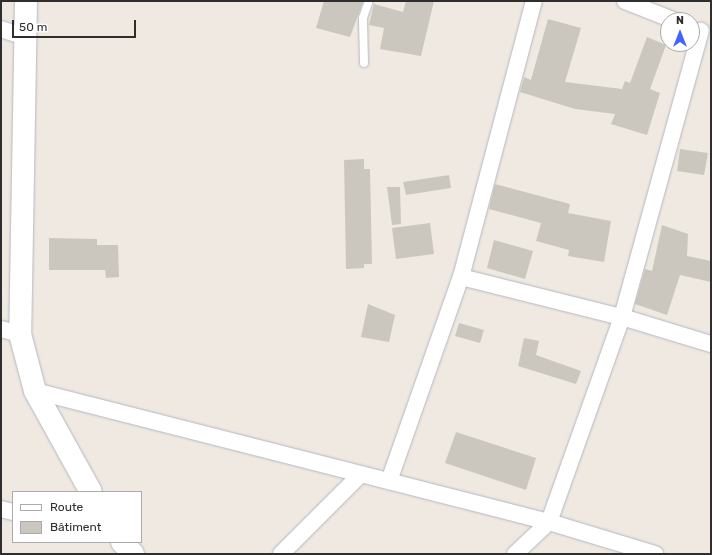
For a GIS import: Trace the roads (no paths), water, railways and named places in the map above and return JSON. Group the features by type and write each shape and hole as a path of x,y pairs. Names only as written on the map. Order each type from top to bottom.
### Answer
{"main road":[{"path":"26,1 23,36 10,332 35,391 90,491"},
{"path":"123,543 132,554"}],"street":[{"path":"389,481 461,277 534,1"},
{"path":"625,1 660,15"},
{"path":"1,29 23,36"},
{"path":"515,554 549,522 622,317 701,31"},
{"path":"461,277 622,317 711,344"},
{"path":"35,391 549,522 655,554"},
{"path":"281,554 361,474"},
{"path":"1,510 12,512"}],"lane":[{"path":"364,63 363,18 369,1"}]}
